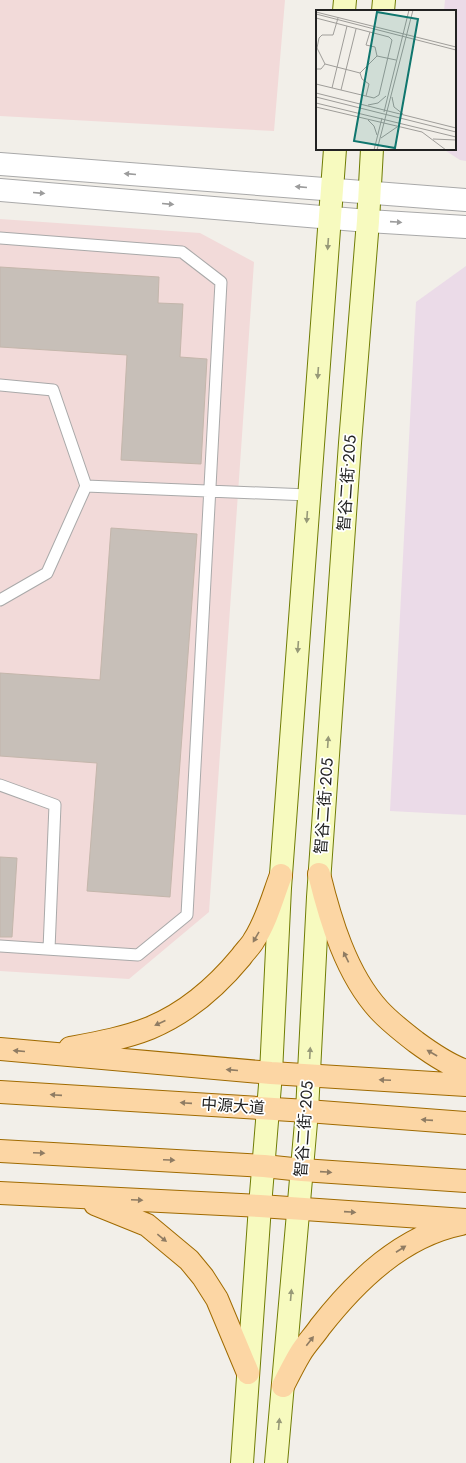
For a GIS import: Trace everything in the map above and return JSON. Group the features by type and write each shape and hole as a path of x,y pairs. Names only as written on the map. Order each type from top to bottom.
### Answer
{"main road":[{"path":"344,10 345,0"},
{"path":"383,10 384,0"},
{"path":"242,1463 271,1073 281,875 308,495 335,150"},
{"name":"智谷二街•205","path":"276,1463 307,1111 319,874 350,443 368,221 372,150"},
{"path":"319,874 339,943 367,994 378,1009 399,1029 426,1050 466,1071"},
{"path":"45,1053 115,1039 150,1028 167,1020 205,993 223,978 254,941 281,875"},
{"path":"0,1049 271,1073 466,1085"},
{"name":"中源大道","path":"0,1092 307,1111 466,1123"},
{"path":"0,1151 264,1166 466,1181"},
{"path":"0,1193 260,1206 466,1220"},
{"path":"77,1197 147,1226 189,1260 203,1277 217,1299 248,1373"},
{"path":"283,1386 300,1353 330,1314 355,1286 402,1248 444,1227 466,1223"}],"street":[{"path":"0,164 466,200"},
{"path":"0,190 368,221 466,227"}],"lane":[{"path":"0,238 182,252 221,282 187,915 138,955 0,946"},
{"path":"0,385 53,390 86,486 48,573 0,600"},
{"path":"86,486 308,495"},
{"path":"0,785 55,805 49,950"}],"shaded area":[{"path":"0,0 285,0 274,131 0,116"},
{"path":"445,0 466,0 466,161 460,160 445,150 456,150 456,10 444,10"},
{"path":"0,219 200,233 254,262 209,912 129,979 0,971"},
{"path":"466,266 466,815 390,811 416,302"}],"building":[{"path":"0,267 159,277 158,303 183,304 180,357 207,359 201,464 121,460 127,355 0,347"},
{"path":"111,528 197,534 170,897 87,891 97,763 0,756 0,673 100,680"},
{"path":"0,857 17,858 12,937 0,937"}]}
